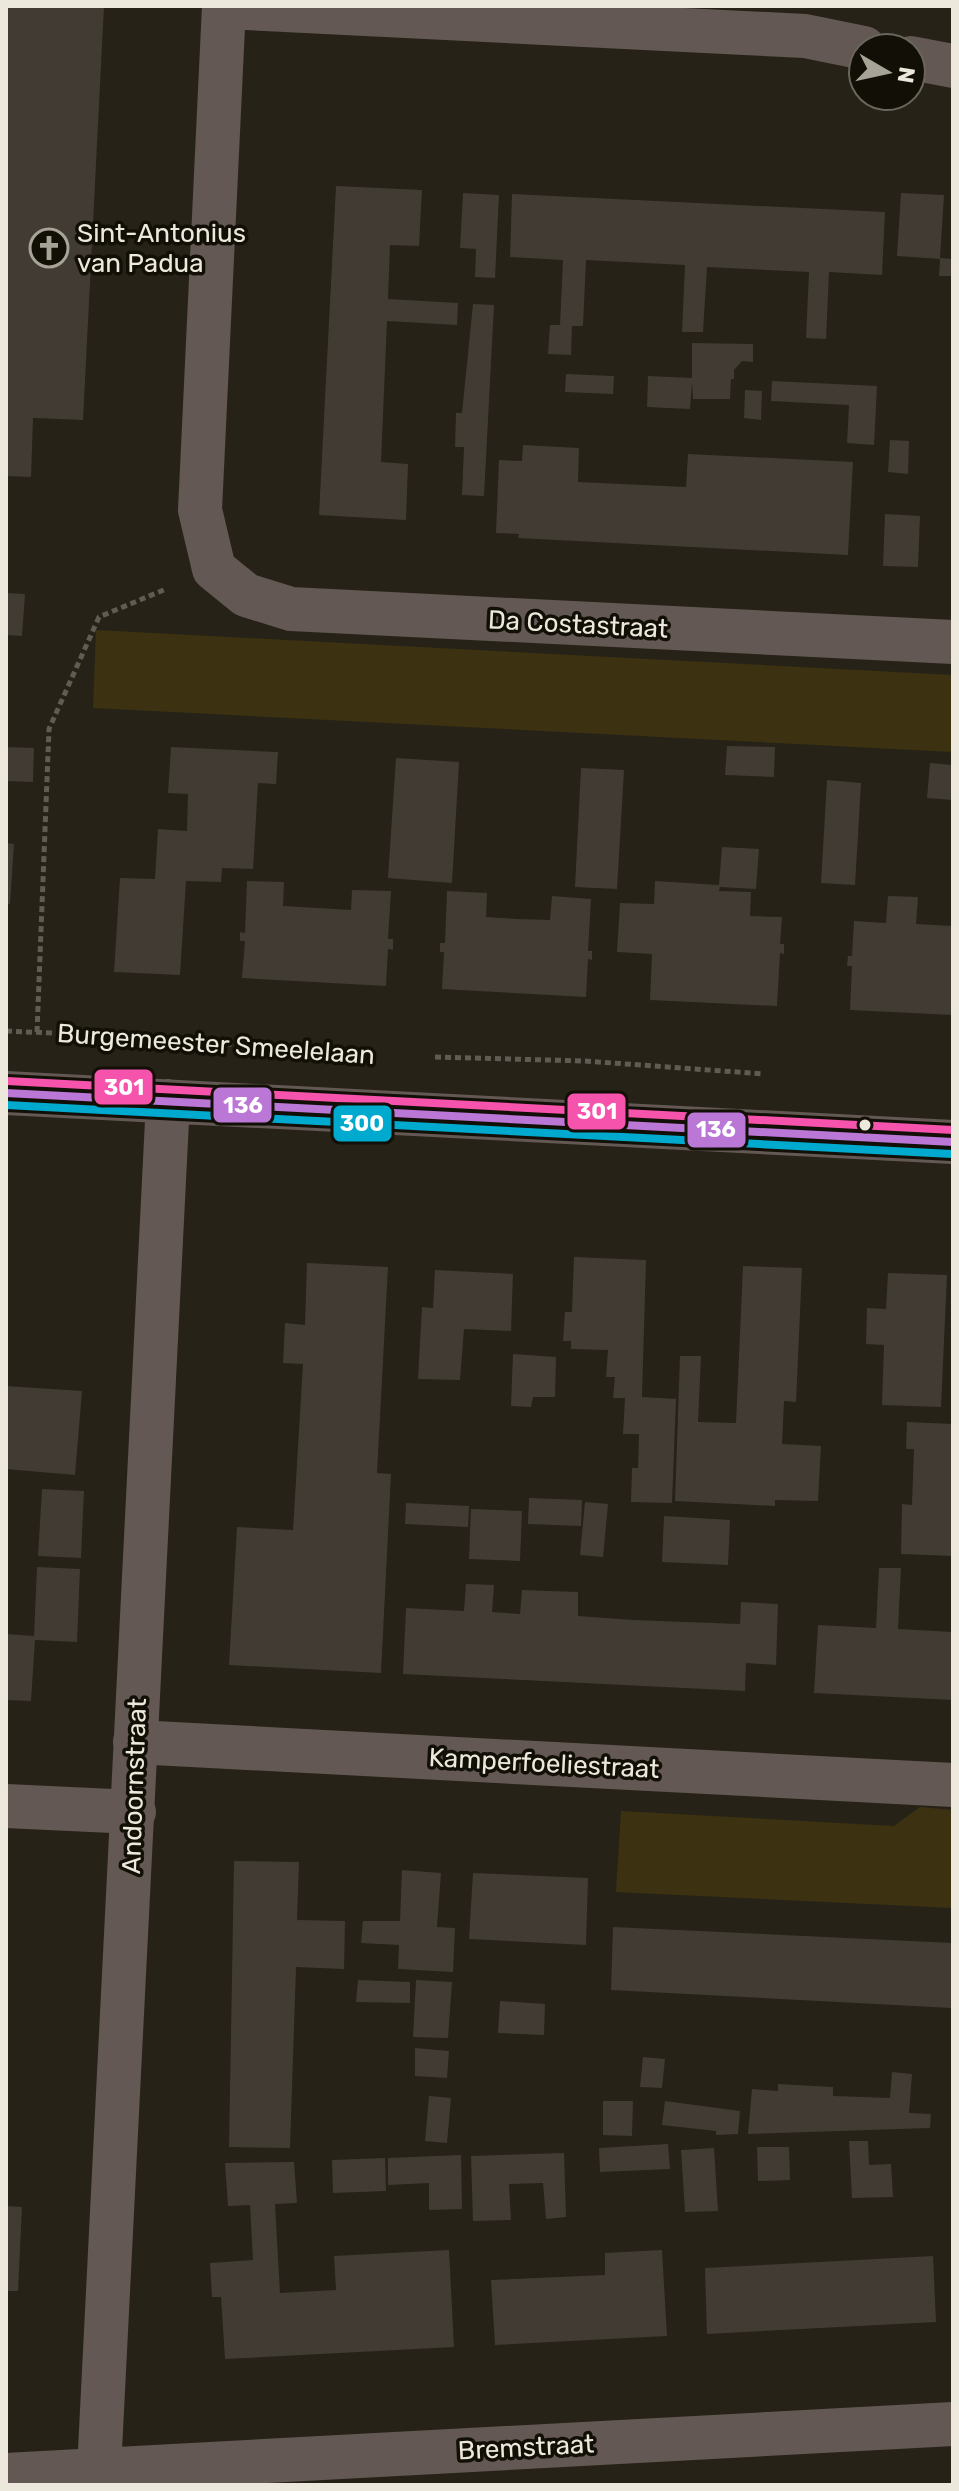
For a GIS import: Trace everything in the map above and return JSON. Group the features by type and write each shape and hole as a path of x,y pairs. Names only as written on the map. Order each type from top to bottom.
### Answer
{"street":[{"path":"214,569 200,510 224,7 805,21 847,40"},
{"path":"927,61 953,66"},
{"name":"Da Costastraat","path":"214,569 246,595 291,609 953,642"},
{"path":"6,1093 953,1142"},
{"name":"Andoornstraat","path":"99,2470 168,1101"},
{"name":"Kamperfoeliestraat","path":"135,1742 953,1785"},
{"path":"6,1806 134,1812"},
{"name":"Bremstraat","path":"6,2475 99,2470 357,2470 953,2424"}],"path":[{"path":"37,1032 49,729 99,617 214,569"},
{"name":"Burgemeester Smeelelaan","path":"6,1031 327,1052"},
{"path":"421,1056 585,1061 771,1074"}],"shaded area":[{"path":"96,630 953,675 953,752 93,708"},
{"path":"920,1807 953,1810 953,1908 616,1892 621,1811 894,1826"}],"building":[{"name":"Sint-Antonius van Padua","path":"6,6 104,6 83,420 33,418 31,477 6,476"},
{"path":"336,186 422,190 419,246 390,245 388,299 458,303 457,325 387,321 381,462 408,464 406,520 319,515"},
{"path":"463,193 499,195 495,278 475,277 476,249 460,248"},
{"path":"901,193 944,195 940,258 953,259 953,276 939,276 940,259 897,256"},
{"path":"512,194 885,212 882,275 829,272 826,339 806,338 809,272 707,267 703,332 682,332 685,265 586,260 583,326 572,326 571,355 548,354 550,325 560,325 563,260 510,257"},
{"path":"473,304 494,305 484,496 462,495 464,447 455,447 456,413 462,413"},
{"path":"692,343 753,344 753,362 742,361 734,370 730,399 693,399 692,382 690,409 647,407 648,376 692,378"},
{"path":"566,374 614,376 613,394 565,392"},
{"path":"772,381 877,386 874,445 847,443 849,405 771,401"},
{"path":"745,390 762,391 761,420 744,418"},
{"path":"890,440 909,441 908,474 888,472"},
{"path":"523,445 579,448 578,482 686,487 688,454 853,462 848,555 518,538 519,534 496,533 499,460 522,461"},
{"path":"885,514 920,516 918,567 883,566"},
{"path":"6,593 25,594 22,636 6,635"},
{"path":"727,746 775,747 774,777 725,775"},
{"path":"6,747 34,748 33,782 6,781"},
{"path":"171,747 278,752 276,784 258,783 253,869 222,868 221,882 186,881 180,975 114,972 120,878 155,879 158,829 187,831 188,794 168,793"},
{"path":"396,758 459,762 452,883 388,878"},
{"path":"930,763 953,765 953,800 927,798"},
{"path":"581,768 624,770 617,889 575,887"},
{"path":"827,780 861,783 855,885 821,883"},
{"path":"6,843 14,844 10,904 6,904"},
{"path":"722,847 759,849 756,889 720,887 719,891 751,892 750,916 782,917 780,944 784,944 784,954 780,953 777,1006 650,1000 652,954 617,952 620,903 654,904 655,881 719,885"},
{"path":"247,881 284,882 283,906 351,910 352,890 391,891 388,939 393,939 393,950 388,949 386,986 242,978 245,941 240,941 240,932 245,933"},
{"path":"447,891 487,893 486,917 517,919 550,920 552,896 591,899 588,951 592,951 592,960 588,959 586,997 442,989 444,952 440,952 440,943 445,943"},
{"path":"888,896 918,897 916,924 953,926 953,1015 850,1010 852,966 847,966 848,956 852,956 854,921 886,923"},
{"path":"574,1257 646,1260 642,1397 676,1399 672,1503 631,1502 632,1468 638,1468 639,1434 623,1434 625,1398 613,1398 615,1377 606,1377 608,1350 571,1349 571,1341 563,1341 565,1312 572,1312"},
{"path":"307,1263 388,1267 377,1473 391,1474 381,1673 229,1665 237,1527 293,1530 303,1364 283,1363 285,1323 305,1325"},
{"path":"743,1266 802,1268 796,1402 784,1401 782,1444 821,1446 818,1501 775,1500 775,1506 675,1501 680,1356 701,1356 698,1422 736,1423"},
{"path":"435,1270 513,1274 511,1331 464,1329 460,1380 418,1379 422,1307 433,1308"},
{"path":"888,1273 947,1275 941,1407 882,1405 884,1345 866,1344 867,1308 886,1309"},
{"path":"513,1354 556,1357 555,1397 533,1397 531,1407 511,1406"},
{"path":"6,1386 82,1391 75,1475 6,1469"},
{"path":"907,1422 953,1424 953,1556 901,1554 902,1504 912,1505 914,1449 906,1449"},
{"path":"42,1489 84,1491 81,1558 38,1556"},
{"path":"529,1498 582,1500 581,1526 528,1524"},
{"path":"585,1502 608,1504 603,1557 580,1555"},
{"path":"406,1503 469,1506 468,1527 405,1524"},
{"path":"471,1509 522,1511 520,1561 469,1559"},
{"path":"664,1516 730,1520 728,1565 662,1562"},
{"path":"37,1567 80,1569 77,1642 35,1640 31,1701 6,1700 6,1634 34,1636"},
{"path":"879,1568 901,1568 898,1629 953,1632 953,1700 814,1693 818,1625 876,1628"},
{"path":"466,1584 494,1585 492,1612 520,1614 522,1590 578,1592 578,1616 633,1620 740,1624 741,1602 778,1604 776,1665 746,1663 745,1691 403,1674 406,1608 464,1611"},
{"path":"234,1861 299,1862 297,1920 345,1921 344,1969 296,1967 290,2148 229,2147"},
{"path":"402,1870 441,1873 437,1927 455,1928 453,1972 398,1969 399,1945 361,1943 363,1921 400,1921"},
{"path":"473,1873 588,1878 586,1945 469,1939"},
{"path":"613,1927 953,1943 952,2008 611,1990"},
{"path":"358,1980 410,1982 410,2003 356,2002"},
{"path":"416,1980 452,1982 448,2038 413,2037"},
{"path":"500,2001 545,2004 544,2035 498,2033"},
{"path":"415,2048 449,2051 447,2078 415,2076"},
{"path":"643,2057 665,2059 662,2088 640,2087"},
{"path":"892,2072 912,2074 909,2113 931,2114 930,2128 748,2134 752,2089 778,2091 778,2084 833,2087 833,2096 890,2098"},
{"path":"429,2096 451,2098 447,2143 425,2141"},
{"path":"603,2101 633,2101 632,2136 603,2135"},
{"path":"665,2101 740,2111 738,2134 716,2135 716,2131 662,2125"},
{"path":"849,2141 868,2141 869,2165 891,2164 893,2197 852,2198"},
{"path":"668,2144 670,2169 600,2172 599,2148"},
{"path":"757,2147 789,2147 790,2180 758,2181"},
{"path":"714,2148 718,2211 685,2212 681,2150"},
{"path":"564,2153 566,2217 546,2219 543,2183 509,2184 511,2220 473,2221 471,2156"},
{"path":"461,2155 462,2209 429,2210 429,2183 388,2185 388,2158"},
{"path":"385,2158 386,2191 333,2193 332,2160"},
{"path":"294,2162 297,2203 275,2204 280,2293 336,2290 334,2256 449,2250 454,2347 225,2359 221,2297 212,2297 210,2263 253,2260 250,2205 228,2206 225,2163"},
{"path":"6,2206 22,2207 18,2291 6,2291"},
{"path":"662,2250 667,2336 495,2345 491,2280 605,2275 605,2253"},
{"path":"933,2256 936,2322 707,2334 705,2268"}],"transit line":[{"name":"301","path":"7,1081 953,1130"},
{"name":"136","path":"6,1093 953,1142"},
{"name":"300","path":"6,1105 952,1154"}],"place":[{"name":"Sint-Antonius van Padua","path":"49,248"}]}
